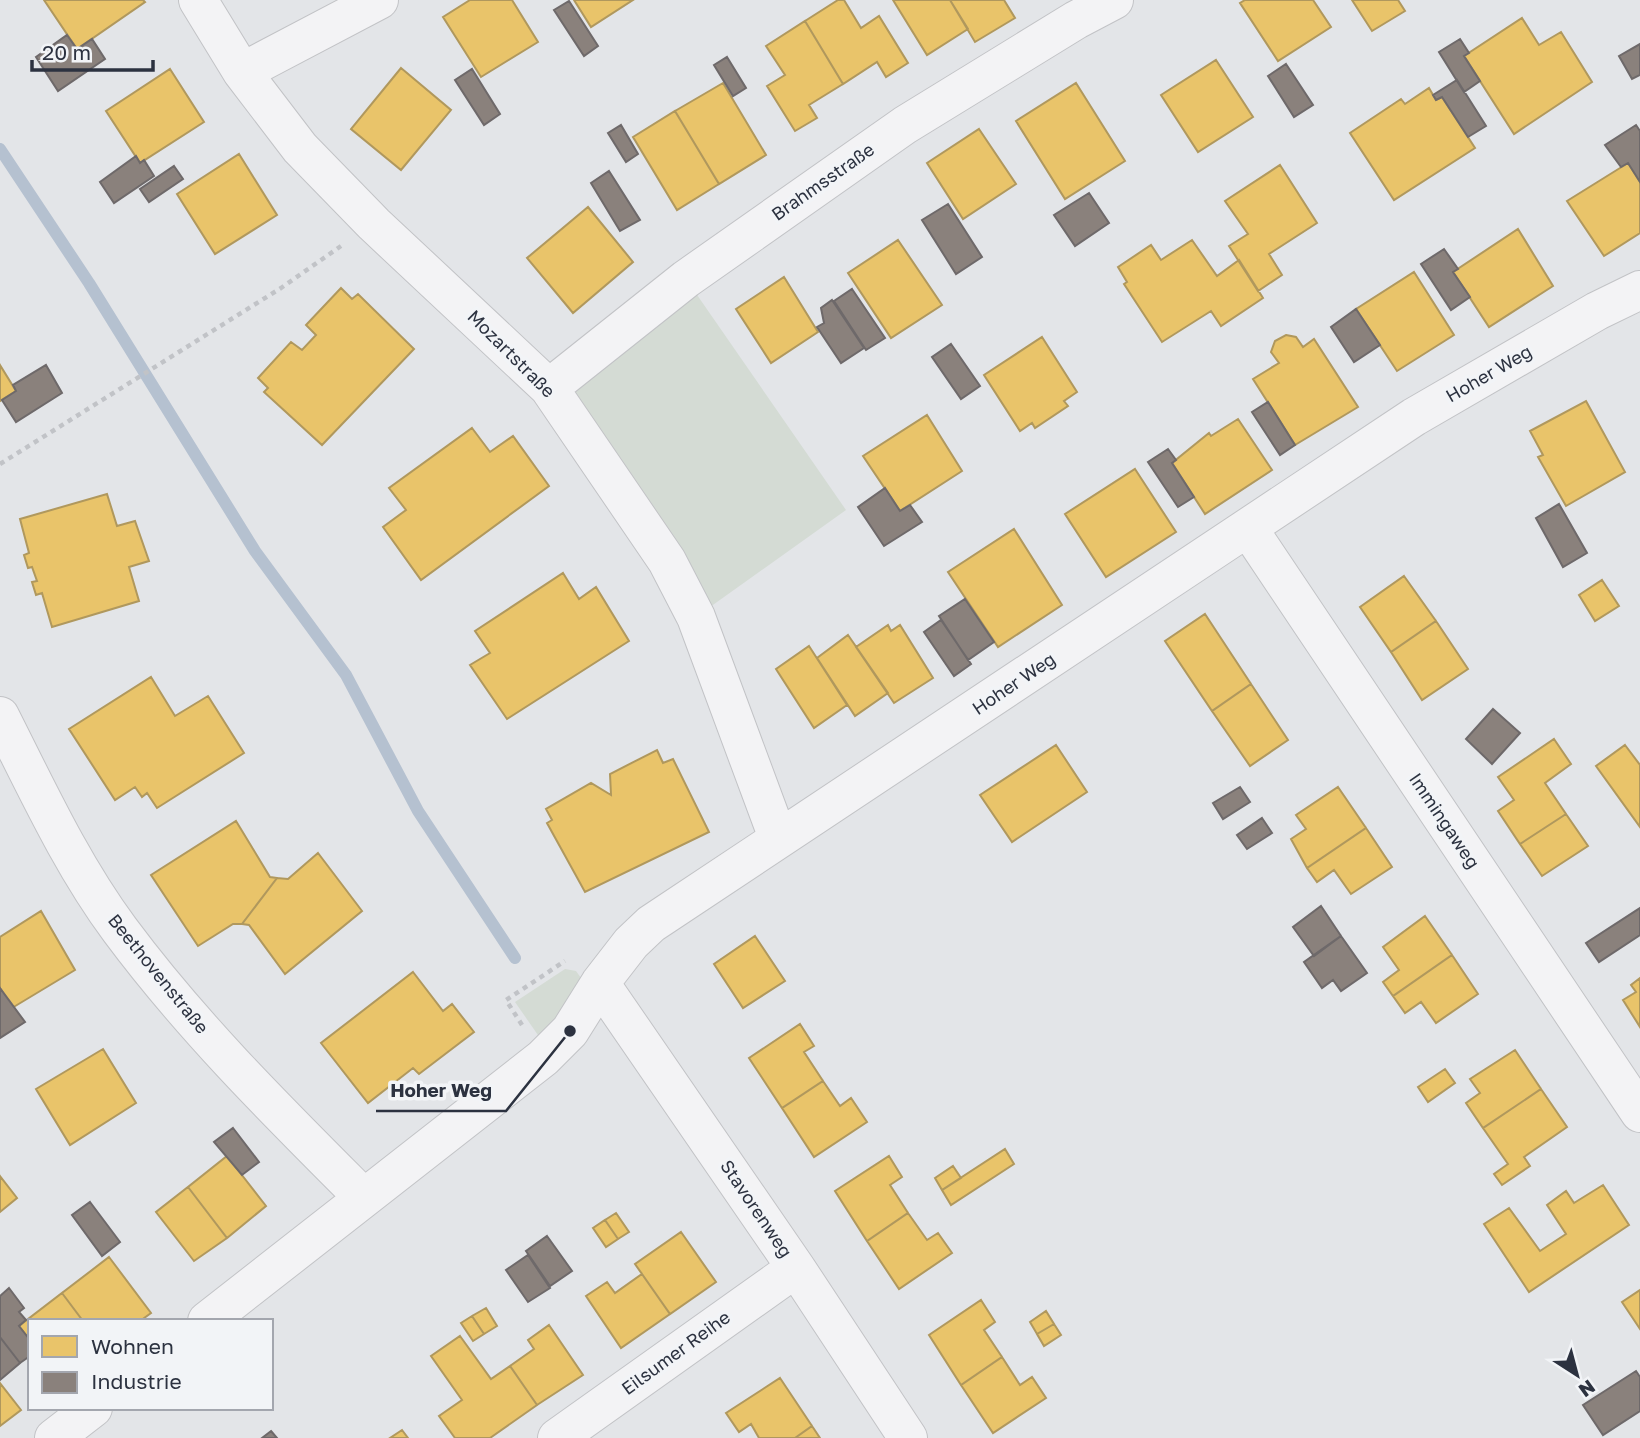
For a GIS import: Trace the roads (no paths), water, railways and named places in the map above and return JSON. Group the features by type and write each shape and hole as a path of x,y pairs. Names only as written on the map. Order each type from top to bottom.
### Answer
{"street":[{"name":"Mozartstraße","path":"198,0 242,72 300,148 374,224 549,388 667,561 696,617 778,838"},
{"path":"242,72 379,0"},
{"name":"Brahmsstraße","path":"549,388 686,279 894,132 1076,20 1114,0"},
{"name":"Hoher Weg","path":"210,1319 543,1058 570,1031 600,983 631,943 651,924 1414,417 1597,311 1640,290"},
{"name":"Immingaweg","path":"1248,528 1640,1113"},
{"name":"Beethovenstraße","path":"0,716 82,874 120,930 219,1051 363,1197"},
{"name":"Stavorenweg","path":"600,983 796,1268 908,1438"},
{"name":"Eilsumer Reihe","path":"557,1438 796,1268"},
{"path":"54,1438 90,1410"}],"waterway":[{"path":"0,149 89,283 255,551 346,675 418,811 515,958"}],"place":[{"name":"Hoher Weg","path":"570,1031"}]}
